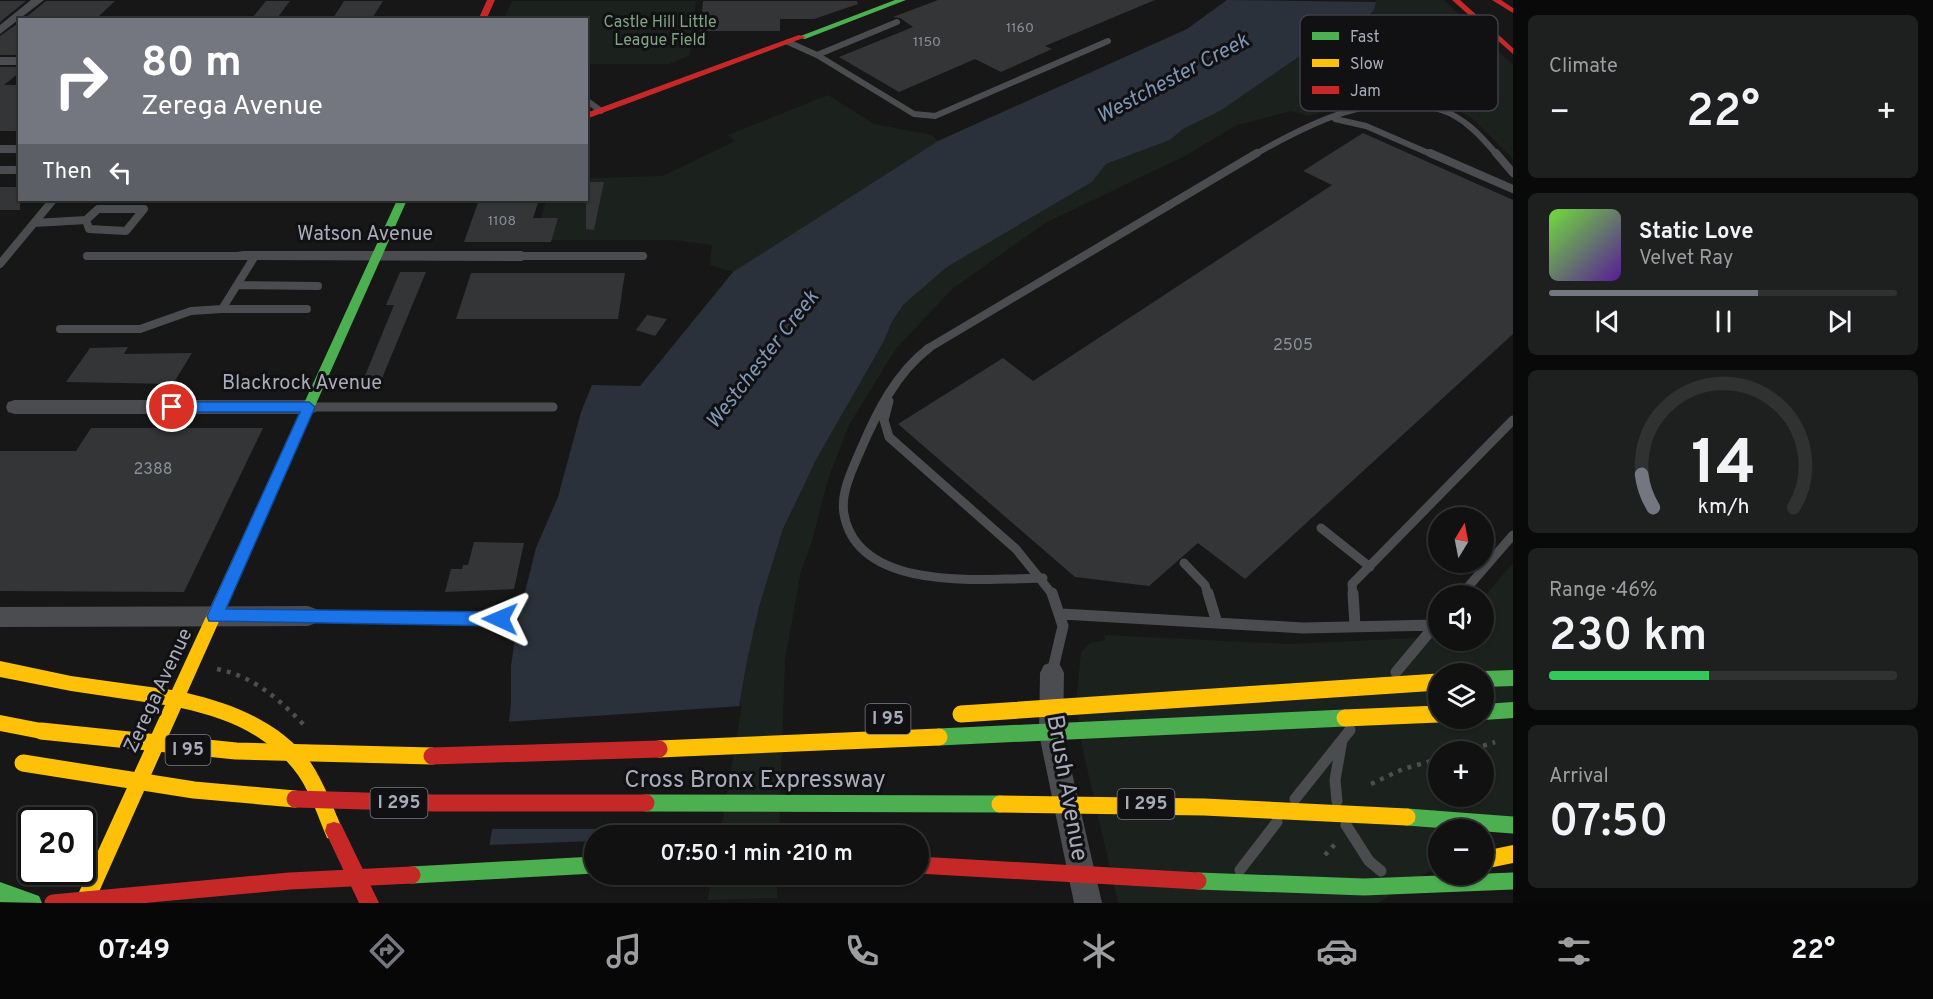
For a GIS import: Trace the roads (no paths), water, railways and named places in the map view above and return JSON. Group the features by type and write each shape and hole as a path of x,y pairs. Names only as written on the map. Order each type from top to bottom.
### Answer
{"main road":[{"path":"483,18 491,0"},
{"path":"588,115 902,0"},
{"path":"1456,0 1472,15"},
{"path":"1481,0 1509,16"},
{"path":"1496,0 1509,16"},
{"path":"1498,38 1513,52"},
{"name":"Zerega Avenue","path":"84,903 402,201"},
{"path":"0,669 177,699 211,707 249,721 279,740 293,753 314,787 369,903"},
{"path":"1494,679 1513,678"},
{"path":"947,715 1428,683"},
{"path":"1494,711 1513,710"},
{"path":"337,755 571,753 1428,714"},
{"name":"I 95","path":"0,723 40,731 195,751 337,755 674,734"},
{"name":"Cross Bronx Expressway","path":"17,762 194,790 296,800 434,803 1125,804 1351,813 1513,825"},
{"path":"1494,858 1513,854"},
{"path":"53,903 290,881 584,866"},
{"path":"929,866 1247,883 1389,888 1513,881"},
{"path":"1247,883 1325,880 1415,871"},
{"path":"0,892 32,903"}],"street":[{"path":"0,31 38,0"},
{"path":"0,61 18,61"},
{"path":"0,149 18,149"},
{"name":"Watson Avenue","path":"249,256 522,256"},
{"name":"Blackrock Avenue","path":"15,407 309,407"},
{"path":"0,617 308,615"},
{"name":"Brush Avenue","path":"1052,673 1050,714 1053,743 1088,903"}],"lane":[{"path":"818,55 897,22"},
{"path":"788,42 818,55 914,114 935,116 1108,41"},
{"path":"588,101 601,111"},
{"path":"1043,578 935,578 892,568 867,553 853,537 845,520 846,495 860,452 885,399 909,365 931,346 1290,134 1358,111"},
{"path":"1442,111 1457,117 1513,173"},
{"path":"1052,673 1063,630 1062,614 1055,595 1043,578 886,432 884,420 890,399 908,372 928,352 1294,134 1327,121 1341,119 1359,124 1513,189"},
{"path":"0,170 18,170"},
{"path":"0,264 52,201"},
{"path":"34,223 86,220 98,209 144,209 126,231 89,229 86,220"},
{"name":"Watson Avenue","path":"87,256 249,256"},
{"path":"222,309 238,285 249,256"},
{"name":"Watson Avenue","path":"522,256 643,256"},
{"path":"238,285 318,286"},
{"path":"60,329 140,329 191,311 307,309"},
{"name":"Blackrock Avenue","path":"309,407 553,407"},
{"path":"1355,626 1352,584 1513,420"},
{"path":"1321,528 1370,567"},
{"path":"1470,585 1513,535"},
{"path":"1184,562 1205,585 1217,623"},
{"path":"1062,614 1302,628 1428,623"},
{"path":"308,615 500,619"},
{"path":"1216,897 1428,634"},
{"path":"1342,740 1335,780 1338,801 1347,826 1369,861 1412,896"}],"water":[{"name":"Westchester Creek","path":"1227,0 1376,2 1374,10 1369,15 1300,15 1300,56 1220,111 1183,129 1170,140 1106,164 1092,182 947,267 903,305 817,458 783,529 759,607 747,661 718,825 584,825 584,877 479,903 505,758 511,703 511,666 517,624 536,548 558,497 581,412 592,385 640,386 733,272 938,141 1187,29"}],"park label":[{"name":"Castle Hill Little League Field","path":"660,32"}]}
